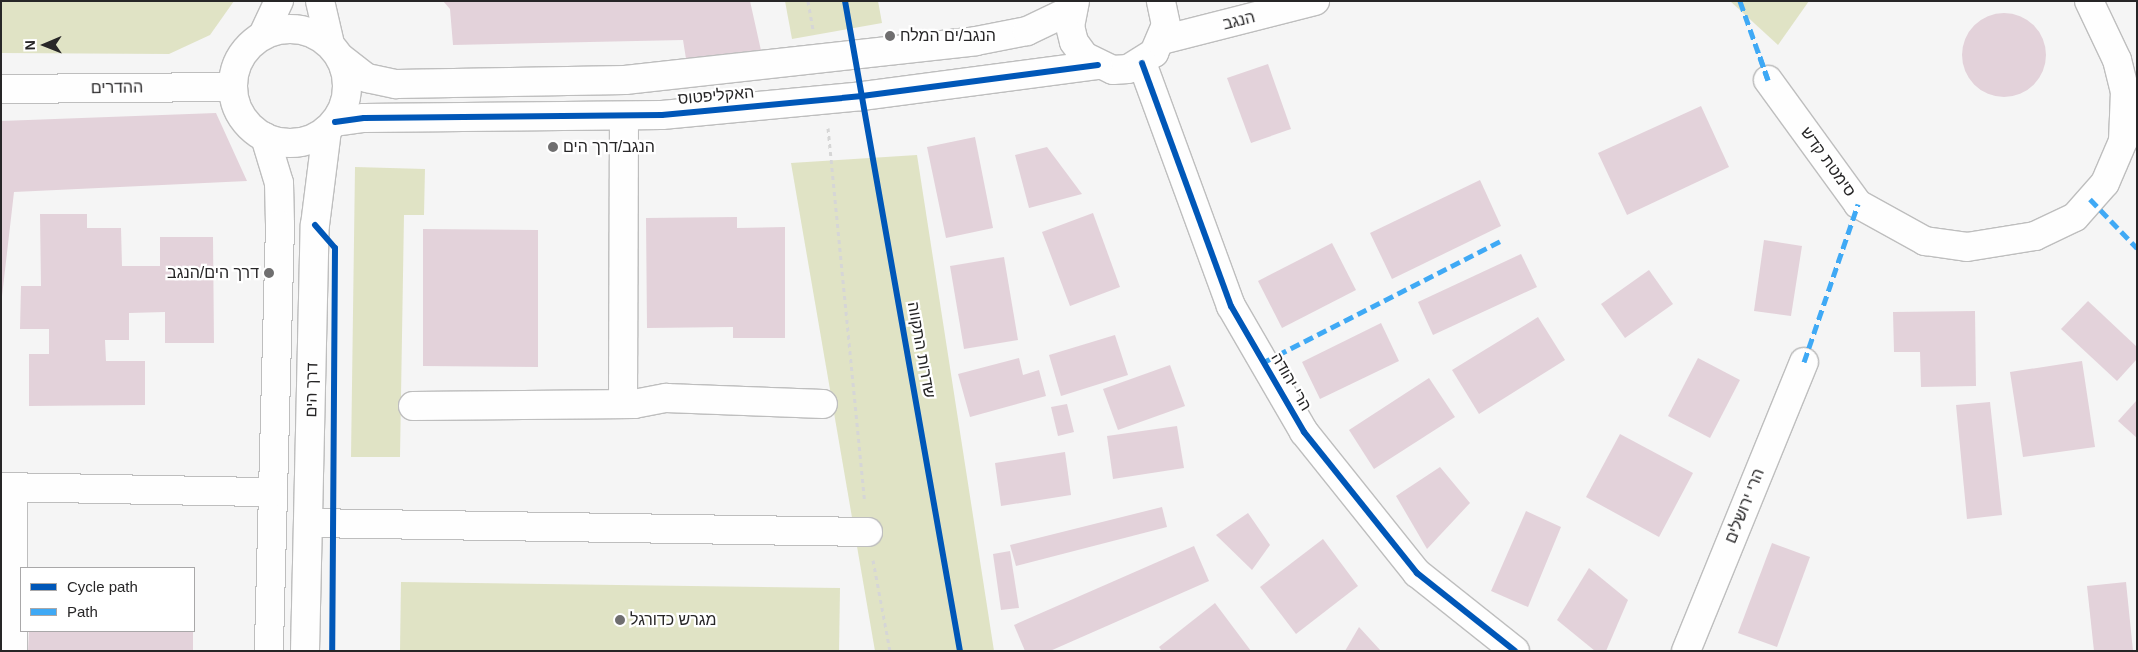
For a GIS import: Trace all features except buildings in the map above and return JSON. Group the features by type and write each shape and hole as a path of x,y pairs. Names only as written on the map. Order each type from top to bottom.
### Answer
{"street":[{"path":"269,651 279,183 265,137 240,113 233,87 243,52 263,35 279,1"},
{"path":"265,137 301,143 331,126 347,94 320,1"},
{"path":"1142,63 1162,40 1166,25 1161,1"},
{"name":"הנגב","path":"1162,40 1315,1"},
{"name":"סימטת קדש","path":"1768,80 1858,204 1925,241 1967,247 2035,236 2075,217 2105,183 2123,141 2125,92 2117,60 2089,1"},
{"path":"1073,6 1074,42 1098,65"},
{"name":"האקליפטוס","path":"336,51 367,78 396,84 625,80 976,42 1027,31 1073,6"},
{"path":"263,35 299,28 336,51"},
{"name":"האקליפטוס","path":"331,126 373,117 624,116 825,100 1098,65 1113,70 1142,63"},
{"name":"הרי יהודה","path":"1142,63 1231,306 1304,432 1417,573 1515,651"},
{"name":"ההדרים","path":"1,89 233,87"},
{"path":"623,404 624,116"},
{"name":"דרך הים","path":"305,651 316,225 331,126"},
{"name":"הרי ירושלים","path":"1686,651 1804,362"},
{"path":"413,406 623,404 666,398 823,404"},
{"path":"13,651 7,487 273,492"},
{"path":"308,523 868,532"}],"path":[{"path":"825,100 868,532 890,651"}],"green space":[{"path":"1,1 234,1 210,35 169,54 1,53"},
{"path":"785,1 878,1 882,23 792,39"},
{"path":"1730,1 1809,1 1778,45"},
{"path":"917,155 994,651 875,651 791,163"},
{"path":"355,167 425,169 424,215 404,215 400,457 351,457"},
{"name":"מגרש כדורגל","path":"401,582 840,588 839,651 400,651"}],"marked path":[{"path":"1740,1 1768,80 1758,51"},
{"path":"2090,199 2137,248"},
{"path":"1804,362 1858,204"},
{"path":"1264,362 1502,240"}],"cycle path":[{"name":"שדרות התקווה","path":"845,1 960,651"},
{"path":"1142,63 1231,306 1304,432 1417,573 1515,651"},
{"path":"335,122 364,118 662,115 862,96 1098,65"},
{"path":"315,225 335,248 332,651"}],"place":[{"name":"הנגב/ים המלח","path":"890,36"},
{"name":"הנגב/דרך הים","path":"553,147"},
{"name":"דרך הים/הנגב","path":"269,273"},
{"name":"מגרש כדורגל","path":"620,620"}]}
